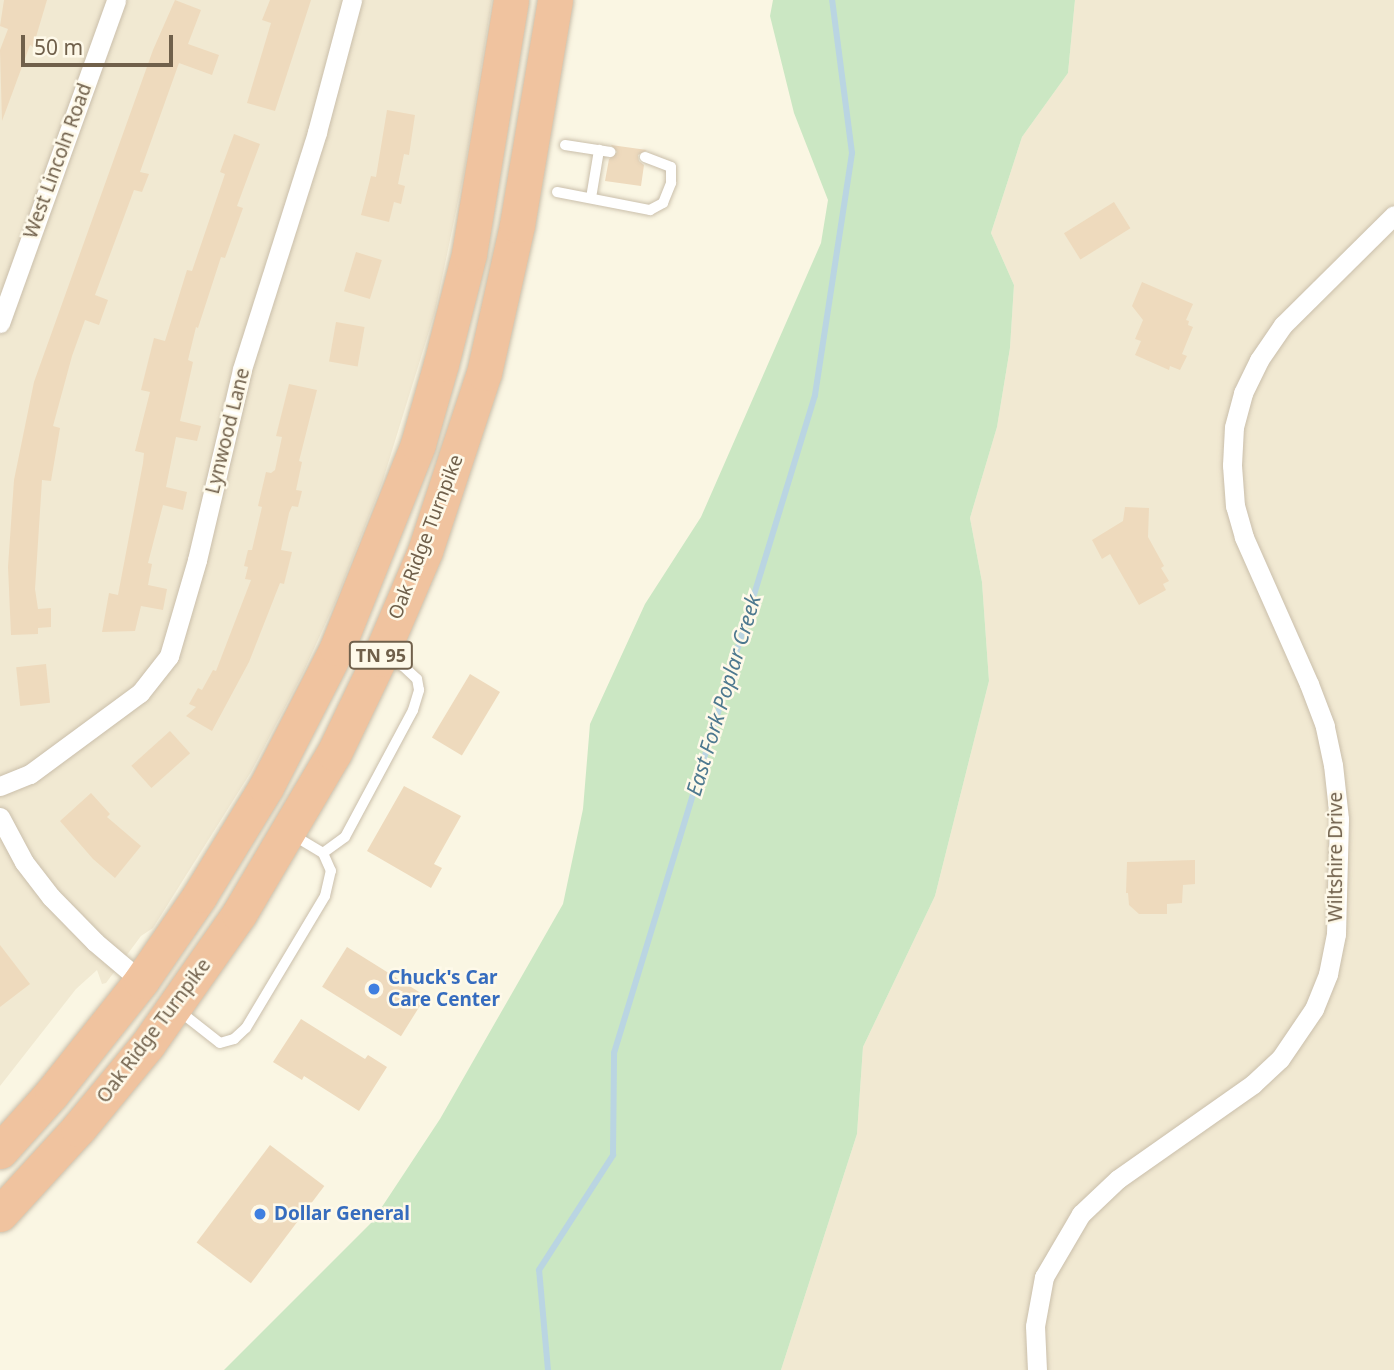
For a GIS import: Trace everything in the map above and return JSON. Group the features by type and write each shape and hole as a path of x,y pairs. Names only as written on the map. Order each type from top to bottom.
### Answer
{"highway":[{"name":"Oak Ridge Turnpike","path":"0,1214 78,1129 175,1008 290,833 334,753 379,659 425,551 484,373 517,225 532,4"},
{"name":"Oak Ridge Turnpike","path":"0,1151 52,1093 141,981 200,895 266,788 337,648 362,592 418,443 441,364 532,4"},
{"path":"141,981 175,1008"}],"street":[{"name":"West Lincoln Road","path":"0,323 116,0"},
{"name":"Lynwood Lane","path":"0,786 30,774 140,694 169,656 191,585 242,369 317,132 352,0"},
{"name":"Wiltshire Drive","path":"1037,1370 1035,1326 1044,1277 1080,1214 1118,1179 1253,1084 1280,1059 1314,1009 1328,974 1336,921 1339,819 1334,765 1325,726 1313,694 1244,537 1236,506 1232,465 1234,427 1253,371 1283,325 1394,215"},
{"path":"0,817 24,862 51,897 95,942 141,981"}],"lane":[{"path":"565,145 605,151 591,198"},
{"path":"557,192 650,209 663,203 671,183 671,167 645,157"},
{"path":"323,853 345,836 413,710 419,690 417,679 403,666 379,659"},
{"path":"175,1008 220,1043 234,1040 240,1034 325,896 331,871 323,853 290,833"}],"shaded area":[{"path":"0,0 492,0 464,173 435,312 382,483 337,598 302,675 251,772 153,928 141,936 106,983 102,984 97,970 76,989 0,1086"},
{"path":"1075,0 1394,0 1394,1370 781,1370 857,1134 863,1047 935,896 989,681 982,582 970,518 997,427 1010,348 1014,285 991,233 1022,137 1068,73"}],"green space":[{"path":"773,0 1075,0 1068,73 1022,137 991,233 1014,285 1010,348 997,427 970,518 982,582 989,681 935,896 863,1047 857,1134 781,1370 224,1370 372,1222 440,1119 563,904 583,809 590,724 645,604 701,517 821,243 828,200 794,113 770,16"}],"building":[{"path":"4,0 47,0 33,47 30,45 2,121 0,50 8,29 0,26"},
{"path":"175,0 201,10 188,44 219,55 212,75 179,63 140,172 149,174 142,192 134,190 95,295 108,300 99,325 85,320 72,356 53,426 60,428 51,481 42,480 35,589 38,609 51,608 51,627 38,628 38,634 11,635 8,567 14,480 34,382 153,50"},
{"path":"270,0 311,0 275,111 247,103 271,23 262,20"},
{"path":"387,110 415,115 409,155 404,154 398,184 405,186 401,204 394,202 389,222 361,215 371,176 376,177"},
{"path":"234,134 260,144 237,206 243,208 225,258 221,257 198,328 196,327 188,360 193,362 180,421 201,426 197,441 176,437 166,487 187,492 183,510 163,505 148,563 152,564 148,585 167,589 163,610 141,606 135,631 102,632 109,593 118,595 143,463 144,453 135,451 150,392 141,390 154,338 165,341 187,270 192,271 225,174 220,172"},
{"path":"611,145 647,150 638,155 639,161 644,165 641,186 605,181 609,159 617,152"},
{"path":"1114,202 1130,228 1080,260 1064,233"},
{"path":"356,252 382,260 370,299 344,291"},
{"path":"1142,282 1193,304 1186,320 1189,321 1188,325 1193,327 1182,354 1187,356 1180,370 1170,366 1169,370 1135,355 1141,341 1135,339 1143,320 1132,306"},
{"path":"336,322 365,327 358,366 329,361"},
{"path":"289,384 317,390 299,461 302,462 296,490 302,491 298,507 292,506 289,513 281,550 292,552 284,584 280,583 249,662 212,731 186,716 196,707 189,704 198,688 202,690 213,670 216,671 251,580 245,579 248,567 244,566 248,550 252,550 262,507 258,506 266,472 275,470 282,437 276,436"},
{"path":"1125,507 1149,508 1148,537 1169,581 1163,584 1166,590 1139,605 1110,554 1102,559 1092,540 1123,521"},
{"path":"46,664 50,703 20,706 16,667"},
{"path":"470,674 500,692 462,755 432,737"},
{"path":"170,731 190,753 151,788 131,766"},
{"path":"404,786 461,816 434,864 442,868 431,888 367,851"},
{"path":"91,793 110,814 107,817 141,846 115,878 93,859 60,821"},
{"path":"1195,860 1195,884 1183,885 1182,903 1167,904 1167,914 1139,914 1129,905 1126,893 1127,862"},
{"path":"0,945 30,984 0,1007"},
{"path":"347,947 426,996 401,1036 322,987"},
{"path":"301,1019 365,1059 368,1055 387,1067 359,1111 304,1076 302,1080 273,1062"},
{"name":"Dollar General","path":"270,1145 324,1186 251,1283 197,1242"}],"waterway":[{"name":"East Fork Poplar Creek","path":"548,1370 539,1270 613,1155 614,1053 815,395 852,153 832,0"}],"place":[{"name":"Chuck's Car Care Center","path":"374,989"},
{"name":"Dollar General","path":"260,1214"}]}
